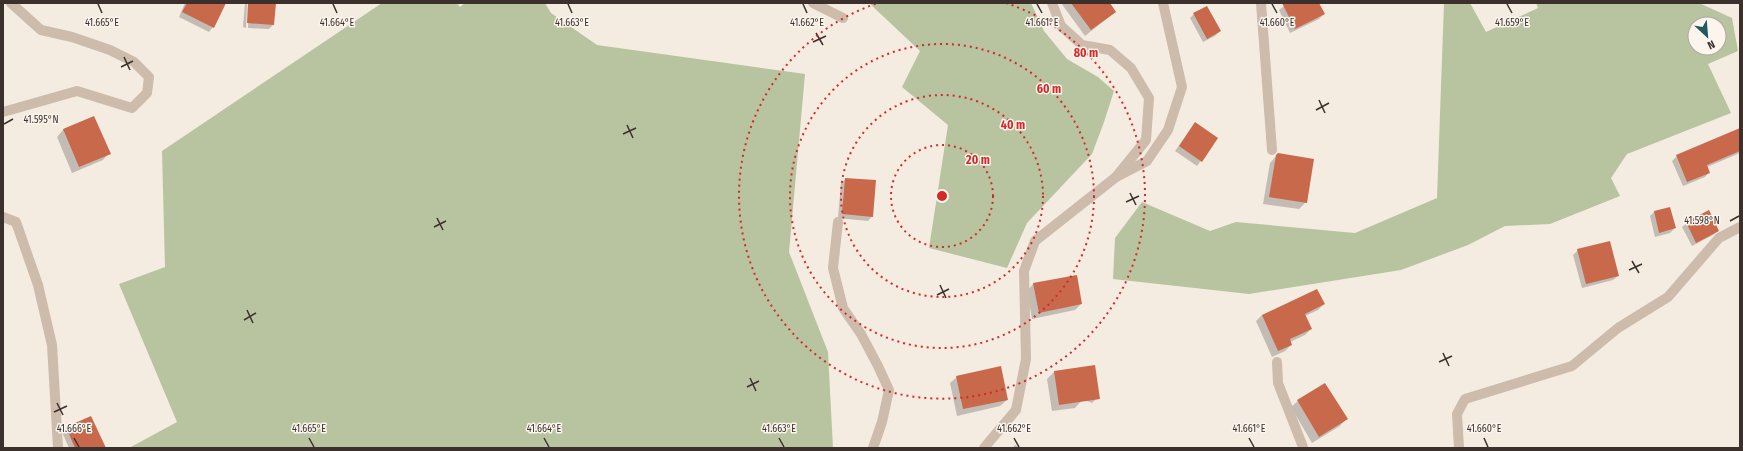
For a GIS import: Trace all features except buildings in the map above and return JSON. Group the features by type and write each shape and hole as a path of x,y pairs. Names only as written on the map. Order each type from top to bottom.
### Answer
{"street":[{"path":"3,112 77,91 132,108 147,93 149,77 134,62 110,50 72,37 41,30 11,3"},
{"path":"813,3 843,18"},
{"path":"1052,3 1061,26 1082,45 1110,50 1131,68 1149,98 1146,140 1116,177"},
{"path":"984,448 1016,410 1026,359 1024,271 1034,241 1116,177 1147,162 1168,130 1182,87 1163,3"},
{"path":"1261,3 1272,150"},
{"path":"3,217 16,222 38,285 50,338 58,448"},
{"path":"838,222 833,268 843,308 861,334 889,390 882,422 873,448"},
{"path":"1459,448 1457,414 1465,399 1572,366 1618,328 1668,297 1720,238 1740,226"},
{"path":"1277,362 1278,383 1304,448"}],"green space":[{"path":"382,3 457,3 460,7 465,3 545,3 551,13 597,45 805,74 789,252 828,352 833,448 129,448 177,422 119,284 165,267 162,151"},
{"path":"869,3 1031,3 1044,31 1067,59 1098,77 1114,91 1092,154 1027,223 1007,268 929,248 948,125 902,87 920,51"},
{"path":"1444,3 1470,3 1486,32 1538,8 1536,3 1699,3 1732,18 1738,51 1727,56 1727,16 1687,16 1687,56 1726,56 1708,64 1731,113 1627,154 1611,178 1620,196 1550,224 1505,226 1468,245 1401,270 1249,294 1113,279 1115,238 1142,202 1210,231 1236,222 1355,233 1437,198"}]}
